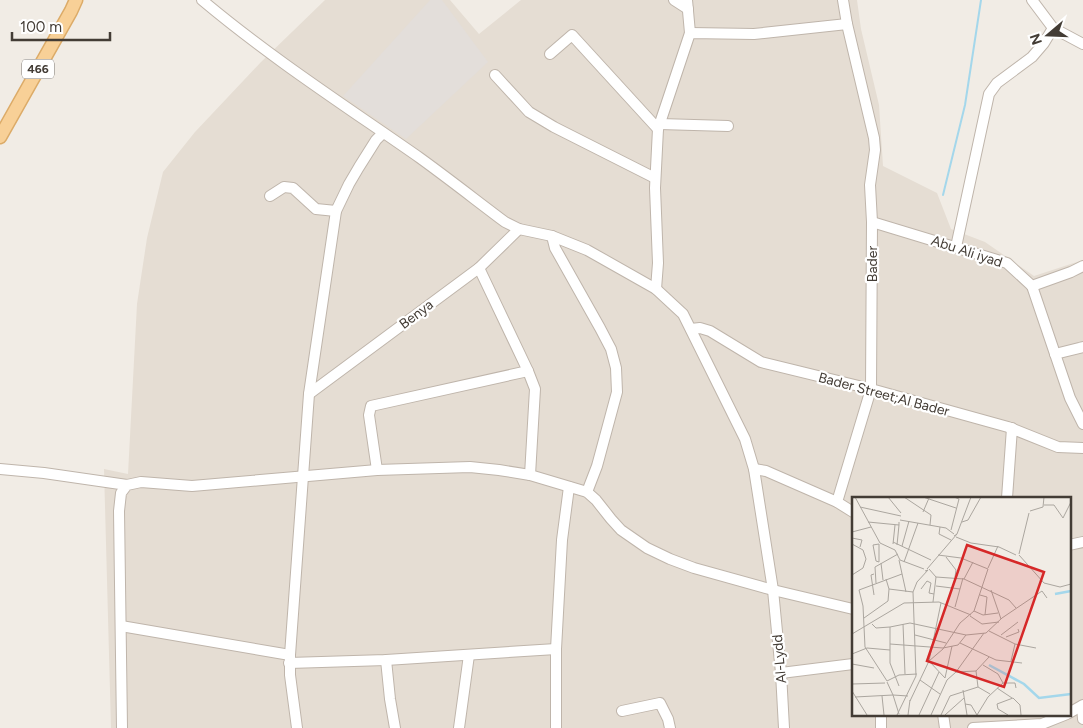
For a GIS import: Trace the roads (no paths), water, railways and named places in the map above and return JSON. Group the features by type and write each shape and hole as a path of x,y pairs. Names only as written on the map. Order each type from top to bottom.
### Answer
{"main road":[{"name":"466","path":"0,137 76,0"}],"street":[{"name":"Al-Lydd","path":"202,0 309,82 448,179 505,222 519,229 552,236 587,250 656,289 683,314 745,439 754,470 773,590 784,728"},
{"path":"656,289 658,263 655,178 659,127 690,33 688,4 674,0"},
{"name":"Bader","path":"837,502 871,389 872,222 870,185 874,150 874,138 843,0"},
{"path":"1032,0 1053,28 1083,44"},
{"path":"690,33 754,34 847,24"},
{"path":"956,247 989,94 997,83 1032,57 1044,43 1053,28"},
{"path":"550,54 572,36 659,127 728,126"},
{"path":"494,75 529,112 554,127 655,178"},
{"path":"297,728 290,675 290,659 309,394 336,211 359,167 376,140 383,133"},
{"path":"270,196 284,187 293,188 316,209 336,211"},
{"name":"Abu Ali iyad","path":"872,222 1007,263 1032,286"},
{"name":"Benya","path":"309,394 479,268 519,229"},
{"path":"552,236 555,248 611,349 616,368 616,392 597,466 587,492"},
{"path":"1083,266 1032,286 1070,398 1083,424"},
{"path":"479,268 535,388 530,475"},
{"name":"Bader Street;Al Bader","path":"691,329 700,328 710,331 761,362 871,389 1012,428 1058,447 1083,448"},
{"path":"1055,354 1083,347"},
{"path":"377,470 369,415 371,406 528,371"},
{"path":"1007,497 1012,428"},
{"path":"0,469 44,473 127,485 141,482 192,486 377,470 470,467 530,475 587,492 621,530 647,548 670,559 694,568 773,590 852,609"},
{"path":"754,470 766,471 837,502 852,511"},
{"path":"122,728 120,511 121,493 127,485"},
{"path":"556,728 556,649 562,540 570,486"},
{"path":"1070,545 1083,542"},
{"path":"121,626 290,659 386,660 556,649"},
{"path":"459,728 469,655"},
{"path":"386,660 395,728"},
{"path":"781,673 852,664"},
{"path":"1070,701 1083,706"},
{"path":"622,711 660,703 670,728"},
{"path":"1070,713 1083,706"},
{"path":"1083,706 1083,719"},
{"path":"973,728 1042,724 1063,716"}],"waterway":[{"path":"943,195 965,105 981,0"}]}
